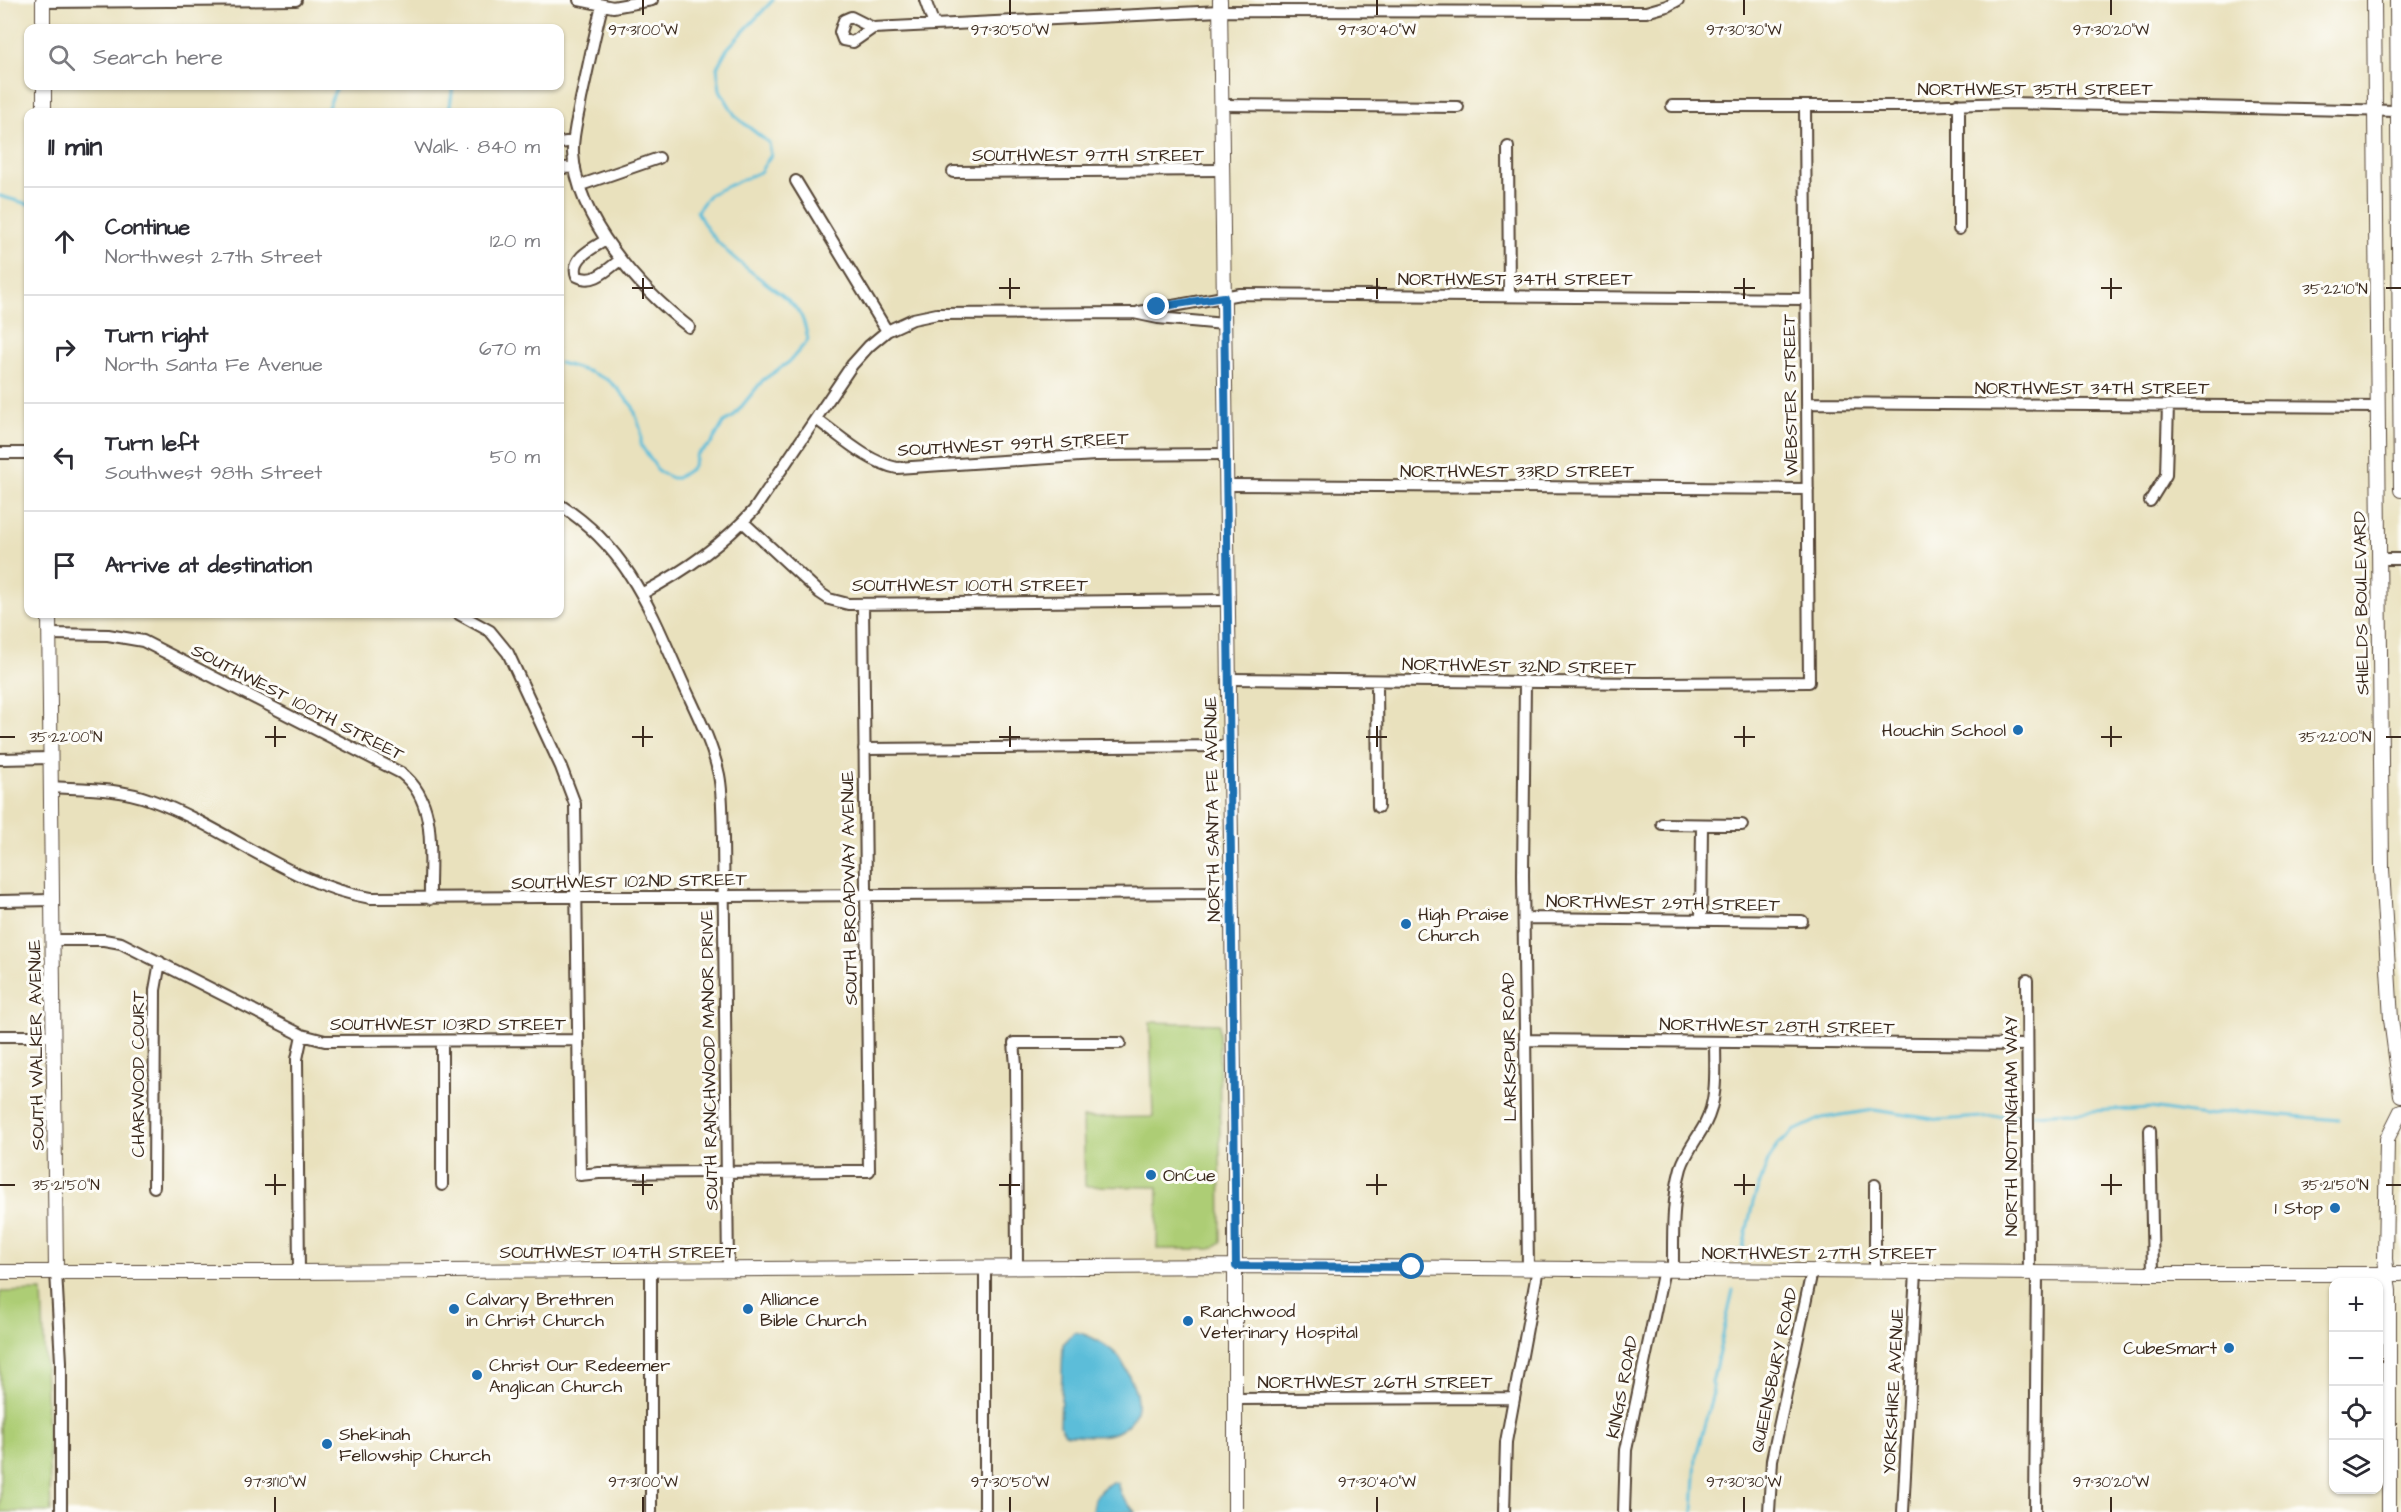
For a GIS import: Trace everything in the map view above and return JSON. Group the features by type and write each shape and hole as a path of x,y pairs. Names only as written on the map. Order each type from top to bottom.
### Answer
{"main road":[{"name":"SHIELDS BOULEVARD","path":"2374,0 2382,869 2391,1019 2401,1095"},
{"path":"2397,0 2401,490"},
{"path":"43,1 43,24"},
{"name":"NORTH SANTA FE AVENUE","path":"1220,6 1236,1266 1235,1512"},
{"path":"44,90 44,108"},
{"name":"SOUTH WALKER AVENUE","path":"50,618 56,1271"},
{"path":"2389,1512 2389,1291 2394,1274 2385,1259 2386,1139 2401,1111"},
{"name":"SOUTHWEST 104TH STREET","path":"0,1272 1236,1266"},
{"name":"NORTHWEST 27TH STREET","path":"1236,1266 2394,1274"}],"street":[{"path":"43,1 296,0"},
{"path":"579,0 602,6 625,6 652,0"},
{"path":"925,0 934,26"},
{"path":"873,28 934,26 1220,6 1623,13 1656,10 1678,0"},
{"path":"602,6 573,141 575,167 587,203 606,240 620,260 658,303 689,327"},
{"name":"NORTHWEST 35TH STREET","path":"1672,106 1805,107 2048,103 2398,111"},
{"path":"1957,104 1959,110 1959,230"},
{"path":"1221,105 1458,107"},
{"name":"WEBSTER STREET","path":"1805,107 1809,682"},
{"path":"564,142 573,141"},
{"path":"1508,147 1509,296"},
{"path":"581,185 659,158"},
{"path":"564,168 575,167"},
{"name":"SOUTHWEST 97TH STREET","path":"953,172 1222,170"},
{"path":"796,181 887,331"},
{"path":"606,240 577,261 575,269 577,276 584,279 595,278 620,260"},
{"name":"NORTHWEST 34TH STREET","path":"1134,313 1240,294 1806,299"},
{"path":"643,593 701,558 743,522 861,354 887,331 913,319 937,314 1134,313 1158,318 1224,324"},
{"name":"NORTHWEST 34TH STREET","path":"1807,403 2378,407"},
{"path":"2150,501 2166,475 2168,405"},
{"name":"SOUTHWEST 99TH STREET","path":"816,419 866,454 883,464 897,468 1095,455 1226,454"},
{"path":"0,453 24,453"},
{"name":"NORTHWEST 33RD STREET","path":"1226,485 1808,489"},
{"name":"SOUTH RANCHWOOD MANOR DRIVE","path":"564,508 608,545 643,593 714,757 722,806 728,1269"},
{"name":"SOUTHWEST 100TH STREET","path":"743,522 820,593 838,602 863,604 1228,600"},
{"path":"2379,559 2401,559"},
{"name":"SOUTH BROADWAY AVENUE","path":"726,1173 869,1171 863,604"},
{"path":"466,618 490,631 508,653 569,786 576,815 580,1175 726,1173"},
{"name":"SOUTHWEST 100TH STREET","path":"50,634 108,634 143,641 401,773 419,792 426,808 430,899"},
{"name":"NORTHWEST 32ND STREET","path":"1229,679 1809,682"},
{"path":"1377,681 1378,807"},
{"name":"LARKSPUR ROAD","path":"1504,1512 1506,1442 1533,1268 1524,918 1525,681"},
{"path":"864,749 1230,746"},
{"path":"0,759 51,758"},
{"name":"SOUTHWEST 102ND STREET","path":"51,787 115,791 150,799 318,883 339,891 371,898 1231,893"},
{"path":"1662,824 1742,825"},
{"path":"1701,920 1702,826"},
{"path":"0,901 52,900"},
{"name":"NORTHWEST 29TH STREET","path":"1524,918 1802,921"},
{"name":"SOUTHWEST 103RD STREET","path":"53,940 115,941 303,1035 332,1042 578,1040"},
{"name":"CHARWOOD COURT","path":"154,1187 155,990 160,962"},
{"name":"NORTH NOTTINGHAM WAY","path":"2027,980 2027,1127 2033,1273 2035,1512"},
{"path":"299,1272 297,1059 303,1035"},
{"path":"0,1036 54,1036"},
{"name":"NORTHWEST 28TH STREET","path":"1526,1040 2027,1045"},
{"path":"442,1041 442,1185"},
{"name":"KINGS ROAD","path":"1624,1512 1626,1450 1669,1269 1678,1181 1683,1161 1711,1110 1715,1042"},
{"path":"1017,1266 1014,1043 1120,1043"},
{"path":"2150,1130 2153,1274"},
{"path":"1875,1185 1875,1271"},
{"path":"985,1267 985,1512"},
{"path":"651,1269 651,1512"},
{"name":"SOUTH WALKER AVENUE","path":"56,1271 61,1362 62,1512"},
{"name":"QUEENSBURY ROAD","path":"1769,1512 1772,1460 1812,1271"},
{"name":"YORKSHIRE AVENUE","path":"1903,1512 1916,1271"},
{"name":"NORTHWEST 26TH STREET","path":"1236,1399 1514,1398"}],"green space":[{"path":"1150,1022 1219,1024 1221,1242 1211,1249 1157,1249 1158,1187 1085,1186 1083,1118 1153,1117"},
{"path":"42,1291 51,1512 0,1512 0,1292"}],"water":[{"path":"1075,1332 1092,1338 1119,1357 1136,1393 1137,1407 1132,1419 1120,1430 1109,1435 1069,1435 1065,1434 1060,1425 1063,1344"},
{"path":"1113,1482 1117,1483 1121,1495 1135,1512 1092,1512 1098,1494"}],"waterway":[{"path":"564,364 608,380 618,389 633,407 641,431 641,445 659,472 677,478 692,468 697,454 711,444 724,422 733,417 763,380 789,362 808,340 803,320 793,305 726,251 709,232 697,211 710,194 760,172 771,155 769,143 736,117 720,90 717,67 727,49 773,0"},
{"path":"328,108 335,90"},
{"path":"450,108 452,90"},
{"path":"0,196 24,203"},
{"path":"2031,1114 2151,1108 2203,1116 2236,1111 2339,1120"},
{"path":"1742,1252 1753,1202 1768,1161 1778,1145 1794,1131 1822,1118 1874,1110 1940,1120 2024,1114"},
{"path":"1693,1512 1696,1456 1713,1393 1712,1383 1733,1290"}],"place":[{"name":"Houchin School","path":"2018,730"},
{"name":"High Praise Church","path":"1406,924"},
{"name":"OnCue","path":"1151,1175"},
{"name":"1 Stop","path":"2335,1208"},
{"name":"Calvary Brethren in Christ Church","path":"454,1309"},
{"name":"Alliance Bible Church","path":"748,1309"},
{"name":"Ranchwood Veterinary Hospital","path":"1188,1321"},
{"name":"CubeSmart","path":"2229,1348"},
{"name":"Christ Our Redeemer Anglican Church","path":"477,1375"},
{"name":"Shekinah Fellowship Church","path":"327,1444"}],"route":[{"path":"1157,307 1201,303 1224,297 1236,1266 1412,1267"}]}
